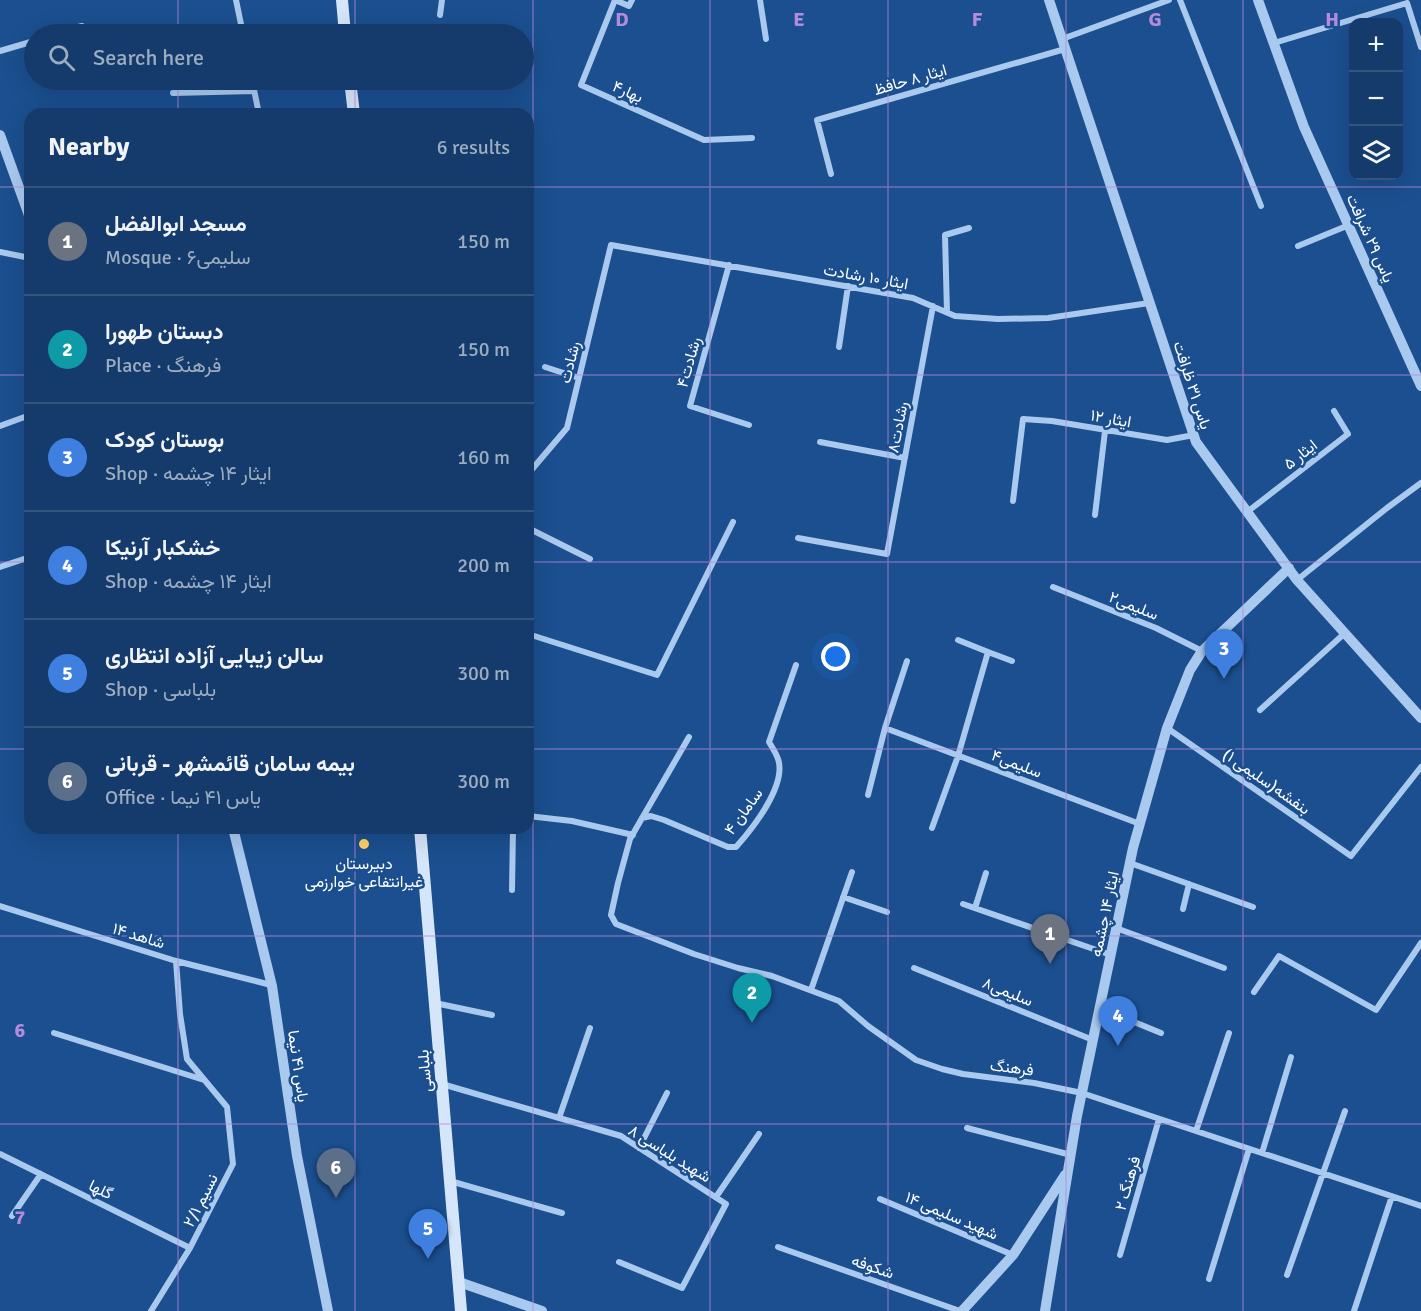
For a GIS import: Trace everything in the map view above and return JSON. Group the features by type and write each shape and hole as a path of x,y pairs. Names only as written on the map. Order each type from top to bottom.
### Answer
{"main road":[{"path":"342,0 344,24"},
{"path":"351,90 353,108"},
{"name":"بلباسی","path":"421,834 461,1311"}],"street":[{"path":"236,0 241,24"},
{"path":"440,15 442,0"},
{"path":"615,0 631,3"},
{"name":"بهار۴","path":"615,0 581,85 705,140 752,138"},
{"path":"760,0 766,39"},
{"name":"یاس ۳۱ ظرافت","path":"1048,0 1196,442 1297,580 1420,717"},
{"path":"1063,44 1169,0"},
{"path":"1180,0 1262,206"},
{"name":"یاس ۲۹ شرافت","path":"1258,0 1304,127 1421,386"},
{"path":"1274,43 1407,3 1421,47"},
{"path":"0,51 24,44"},
{"name":"ایثار ۸ حافظ","path":"831,174 817,120 1063,44"},
{"path":"173,93 254,91 258,108"},
{"path":"0,135 3,153 24,202"},
{"path":"1298,246 1349,225"},
{"path":"947,312 945,236 969,228"},
{"name":"ایثار ۱۰ رشادت","path":"611,245 914,298 955,316 970,318 1019,320 1048,318 1149,303"},
{"name":"رشادت","path":"534,467 567,428 611,245"},
{"path":"0,252 24,257"},
{"name":"رشادت۴","path":"729,265 690,406 749,424"},
{"path":"839,347 848,286"},
{"name":"رشادت۸","path":"798,538 887,554 933,306"},
{"path":"545,367 579,378"},
{"name":"ایثار ۵","path":"1247,512 1348,434 1334,411"},
{"path":"0,426 24,417"},
{"name":"ایثار ۱۲","path":"1013,501 1023,419 1167,440 1194,435"},
{"path":"1095,515 1105,431"},
{"path":"820,442 905,458"},
{"path":"1297,580 1421,483"},
{"path":"534,636 657,675 733,522"},
{"path":"534,531 590,559"},
{"path":"0,567 24,559"},
{"name":"ایثار ۱۴ چشمه","path":"1045,1311 1082,1093 1116,928 1130,863 1167,728 1191,670 1202,651 1288,568"},
{"name":"سلیمی۲","path":"1053,587 1156,628 1202,651"},
{"path":"1260,710 1345,633"},
{"path":"958,640 1012,661"},
{"path":"932,828 958,756 988,652"},
{"path":"868,795 885,728 907,661"},
{"name":"سامان ۴","path":"642,818 651,816 664,820 728,848 736,847 776,790 779,760 769,742 796,665"},
{"name":"سلیمی۴","path":"885,728 1140,824"},
{"name":"بنفشه(سلیمی ۱)","path":"1167,728 1351,856 1421,767"},
{"path":"534,817 572,821 633,835 689,737"},
{"name":"یاس ۴۱ نیما","path":"234,834 272,986 297,1156 328,1311"},
{"path":"512,890 513,834"},
{"name":"فرهنگ","path":"633,835 611,915 616,924 694,954 772,976 839,1001 868,1026 916,1059 942,1070 1034,1083 1082,1093 1421,1206"},
{"path":"1130,863 1253,907"},
{"path":"811,990 852,872"},
{"path":"975,908 986,873"},
{"path":"1184,909 1189,884"},
{"path":"843,897 887,912"},
{"path":"963,904 1111,955"},
{"name":"شاهد ۱۴","path":"0,906 176,961 272,986"},
{"path":"1116,928 1224,968"},
{"path":"1254,992 1279,956 1376,1010 1421,943"},
{"name":"نسیم ۲/۱","path":"151,1311 190,1248 233,1164 227,1107 187,1059 180,1014 176,961"},
{"name":"سلیمی۸","path":"914,968 1093,1040"},
{"path":"435,1003 492,1016"},
{"path":"1100,1008 1161,1033"},
{"path":"559,1118 590,1028"},
{"path":"54,1033 205,1080"},
{"path":"1196,1131 1229,1033"},
{"path":"1262,1153 1291,1057"},
{"name":"شهید بلباسی ۸","path":"441,1083 621,1136 726,1204 682,1288 619,1262"},
{"path":"639,1148 667,1093"},
{"path":"1287,1275 1346,1111"},
{"name":"فرهنگ ۲","path":"1120,1255 1159,1119"},
{"path":"967,1128 1071,1155"},
{"path":"716,1197 759,1134"},
{"path":"1209,1279 1249,1149"},
{"name":"گلها","path":"0,1154 190,1248"},
{"path":"961,1311 1013,1255 1068,1170"},
{"path":"12,1216 41,1174"},
{"path":"450,1180 562,1213"},
{"path":"1354,1311 1392,1196"},
{"name":"شهید سلیمی ۱۴","path":"880,1198 1013,1255"},
{"name":"شکوفه","path":"778,1247 961,1311"},
{"path":"459,1282 542,1311"}],"place":[{"name":"بوستان کودک","path":"1224,679"},
{"name":"دبیرستان غیرانتفاعی خوارزمی","path":"364,844"},
{"name":"مسجد ابوالفضل","path":"1050,964"},
{"name":"دبستان طهورا","path":"752,1023"},
{"name":"خشکبار آرنیکا","path":"1118,1046"},
{"name":"بیمه سامان قائمشهر - قربانی","path":"336,1198"},
{"name":"سالن زیبایی آزاده انتظاری","path":"428,1259"}]}
